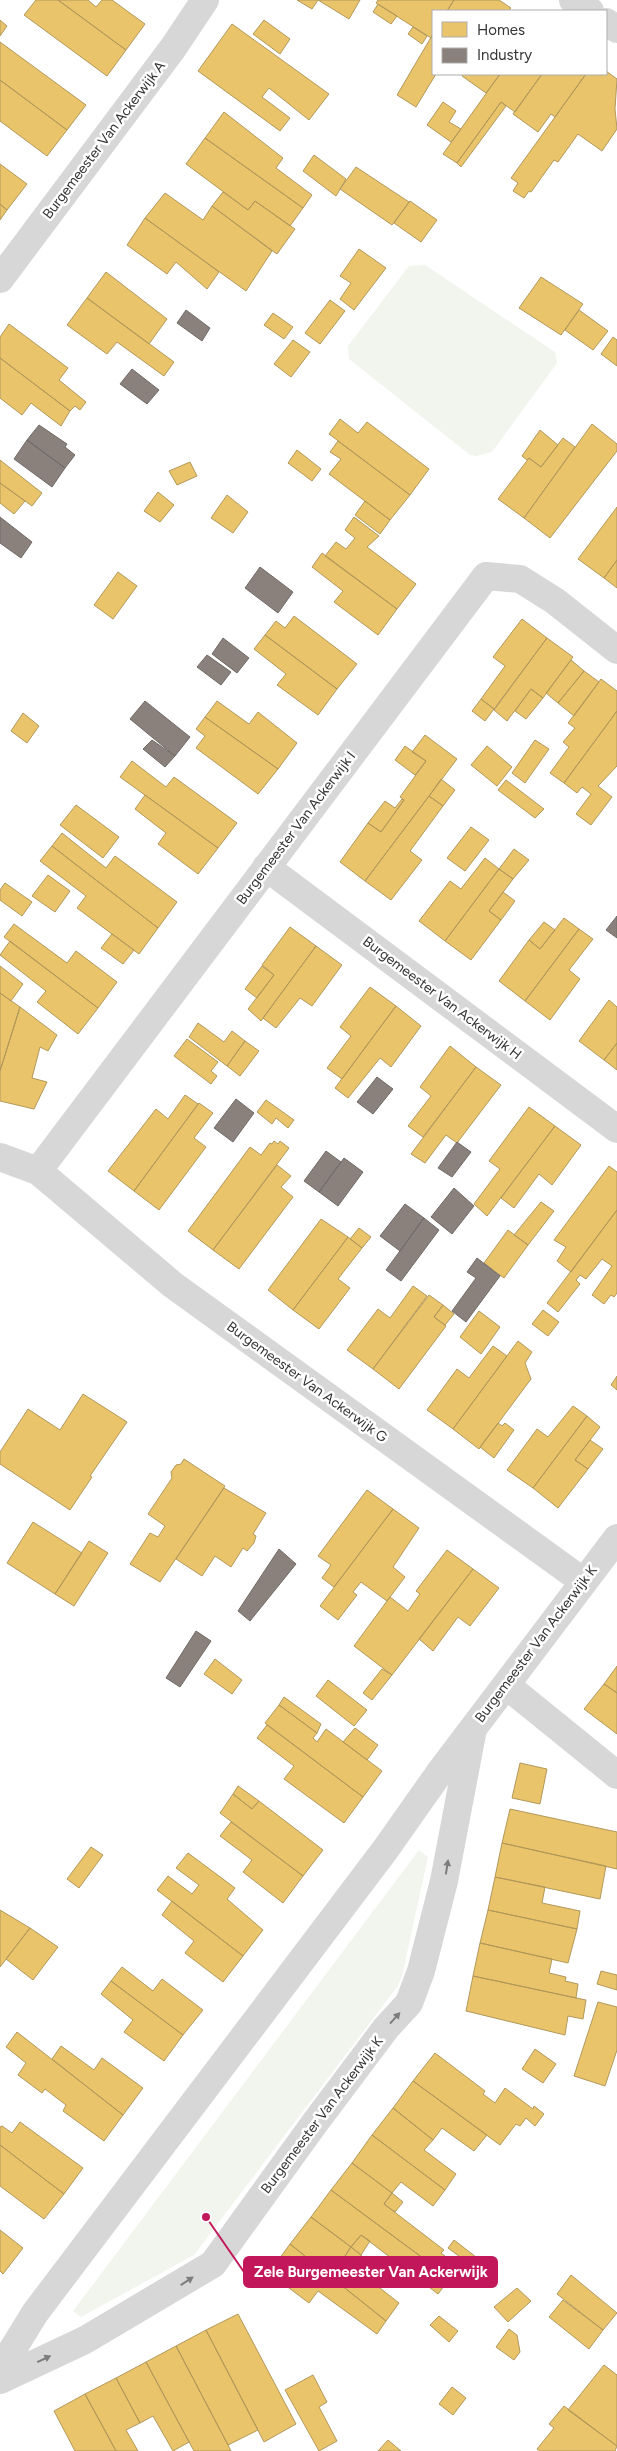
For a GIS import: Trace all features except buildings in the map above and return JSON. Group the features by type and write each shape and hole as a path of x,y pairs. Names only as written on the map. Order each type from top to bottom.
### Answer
{"street":[{"name":"Burgemeester Van Ackerwijk A","path":"0,279 173,48 205,0"},
{"path":"573,0 588,10"},
{"name":"Burgemeester Van Ackerwijk I","path":"38,1171 486,576 520,579 555,601 617,650"},
{"name":"Burgemeester Van Ackerwijk H","path":"266,867 617,1130"},
{"path":"0,1157 38,1171"},
{"name":"Burgemeester Van Ackerwijk G","path":"38,1171 173,1285 584,1582"},
{"name":"Burgemeester Van Ackerwijk K","path":"0,2370 35,2313 385,1850 474,1726 507,1686 617,1538"},
{"path":"507,1686 617,1775"},
{"name":"Burgemeester Van Ackerwijk K","path":"0,2380 85,2340 213,2264 325,2109 386,2028 409,2003 421,1971 444,1880 474,1726"}],"shaded area":[{"path":"425,265 555,352 557,363 492,452 477,456 470,455 349,359 348,346 409,266"},
{"path":"419,1850 428,1857 402,1976 397,1987 194,2255 81,2317 73,2311"}],"place":[{"name":"Zele Burgemeester Van Ackerwijk","path":"206,2217"}]}
